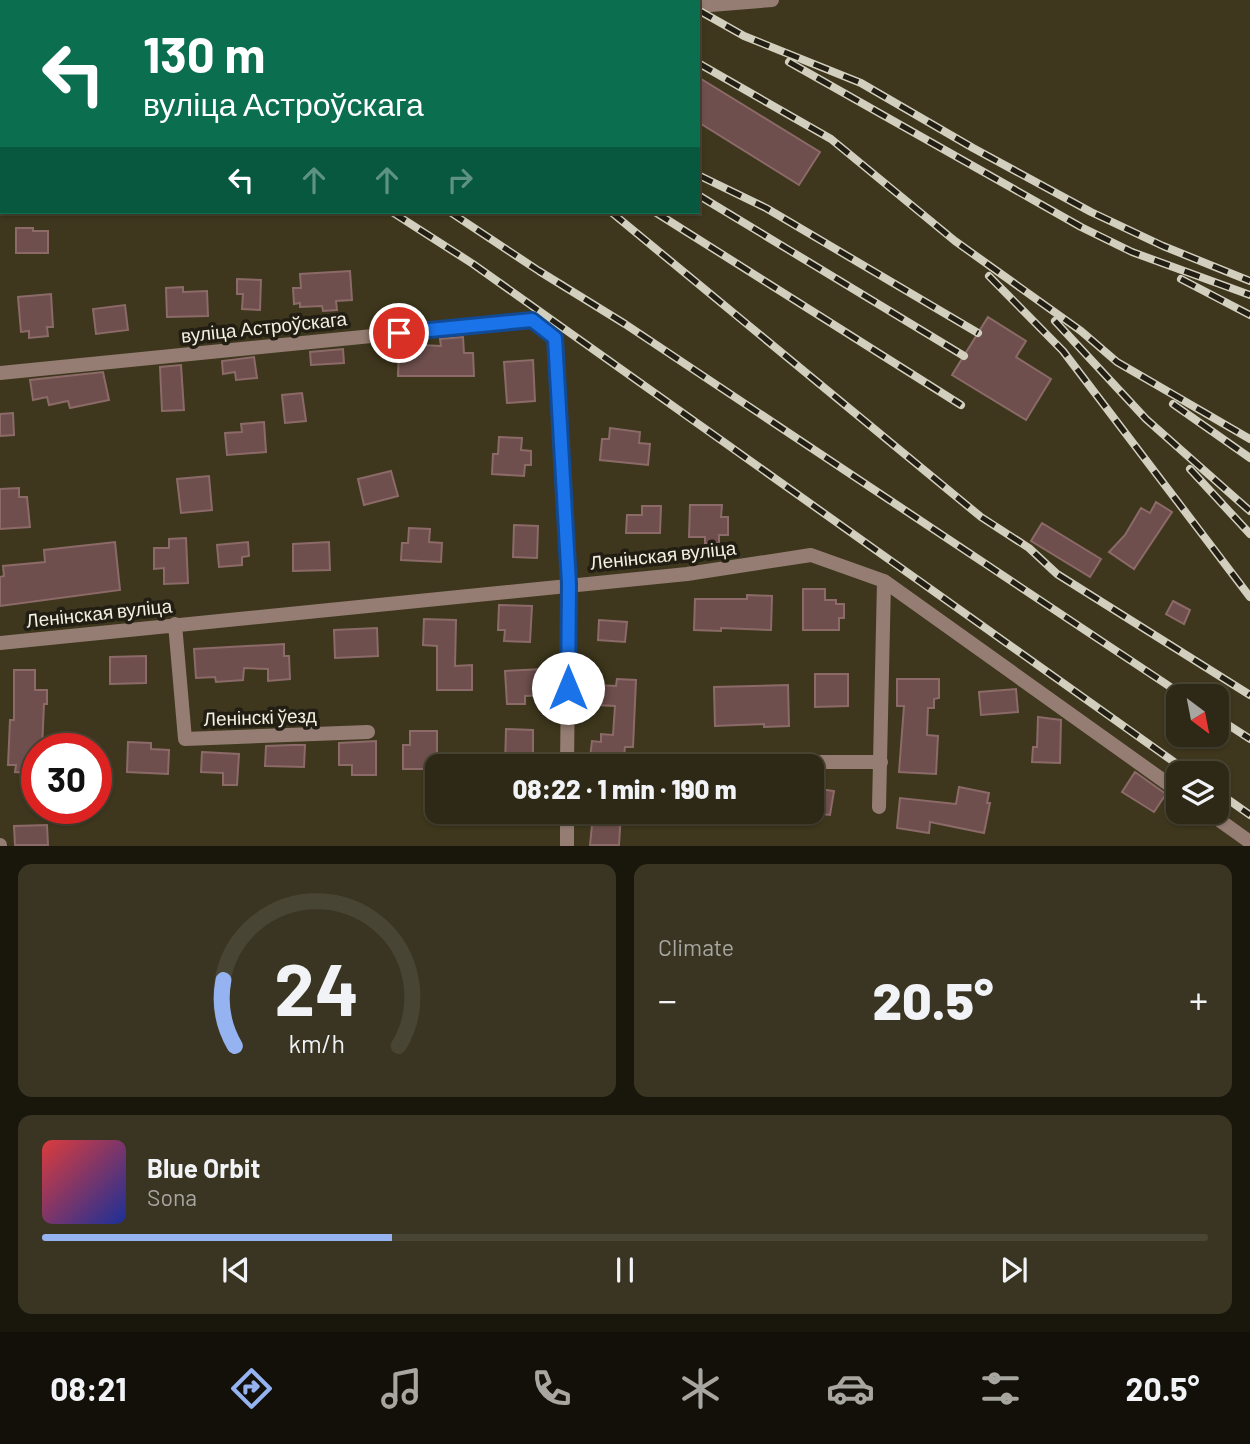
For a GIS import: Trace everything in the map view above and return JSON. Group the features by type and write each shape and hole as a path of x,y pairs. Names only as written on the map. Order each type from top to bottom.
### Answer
{"street":[{"path":"700,6 772,0"},
{"name":"вуліца Астроўскага","path":"0,373 532,320 555,338 569,584"},
{"name":"Ленінская вуліца","path":"0,643 687,574 811,555 884,581 1166,781"},
{"path":"879,807 884,581"},
{"path":"567,754 569,584"},
{"name":"Ленінскі ўезд","path":"175,624 185,739 368,732"},
{"path":"824,762 881,762"},
{"path":"567,824 567,845"},
{"path":"1225,824 1250,842"}],"building":[{"path":"700,78 820,152 799,185 700,123"},
{"path":"16,228 48,231 48,253 16,253"},
{"path":"350,271 352,300 336,301 337,310 323,311 322,306 300,307 300,303 294,304 293,288 301,288 300,274"},
{"path":"237,279 261,280 260,310 242,309 243,294 237,294"},
{"path":"183,287 183,292 207,291 208,316 167,317 166,288"},
{"path":"51,294 53,327 47,327 48,336 29,338 29,331 21,332 18,297"},
{"path":"125,305 128,330 96,334 93,309"},
{"path":"988,317 1026,341 1016,357 1051,379 1026,420 952,375"},
{"path":"463,337 464,353 473,353 474,376 398,376 399,344 441,346 440,339"},
{"path":"343,349 344,363 311,365 310,352"},
{"path":"254,357 257,378 236,380 235,372 223,374 222,361"},
{"path":"533,360 535,401 507,403 504,362"},
{"path":"181,365 184,410 162,411 160,367"},
{"path":"103,372 109,400 70,408 68,401 49,405 47,397 33,400 30,380"},
{"path":"302,393 306,421 285,423 282,395"},
{"path":"13,413 14,435 0,436 0,414"},
{"path":"264,422 266,452 227,455 225,433 242,432 241,424"},
{"path":"610,428 640,432 639,443 650,444 648,465 600,460 602,439 609,439"},
{"path":"499,437 522,438 521,450 531,451 531,465 525,465 524,476 492,474 493,454 498,454"},
{"path":"391,471 398,496 364,505 358,479"},
{"path":"209,476 212,510 181,513 177,479"},
{"path":"19,488 19,497 27,497 30,527 0,529 0,489"},
{"path":"1156,502 1172,512 1134,569 1109,552 1125,535 1141,508 1150,513"},
{"path":"690,505 722,505 721,517 728,517 728,535 719,535 719,543 705,543 705,537 689,537"},
{"path":"642,506 661,506 660,533 626,533 627,515 642,515"},
{"path":"1042,523 1101,559 1090,577 1031,541"},
{"path":"514,525 538,526 537,558 513,557"},
{"path":"409,528 430,529 429,542 442,543 441,562 401,560 402,543 408,543"},
{"path":"186,538 188,583 164,584 164,568 154,569 154,548 169,548 169,539"},
{"path":"115,542 120,590 0,606 0,577 4,576 3,566 45,562 44,550"},
{"path":"248,542 249,556 242,557 242,565 219,567 217,545"},
{"path":"329,542 330,570 293,571 293,544"},
{"path":"803,589 825,589 825,600 836,600 836,604 844,604 844,618 839,618 839,630 803,630"},
{"path":"747,595 772,596 771,630 694,630 695,599 747,599"},
{"path":"1173,601 1190,610 1184,624 1166,614"},
{"path":"499,605 532,606 530,642 504,641 505,630 498,630"},
{"path":"424,619 456,620 455,666 472,665 472,690 437,690 437,646 423,645"},
{"path":"599,620 627,622 625,642 598,640"},
{"path":"377,628 378,656 335,658 334,630"},
{"path":"284,644 284,656 289,656 290,679 268,681 268,669 244,668 243,680 216,682 215,677 196,678 194,649"},
{"path":"146,656 146,683 110,684 110,657"},
{"path":"543,669 545,695 525,696 525,704 507,704 505,671"},
{"path":"14,670 35,670 35,690 47,690 47,704 44,704 43,733 21,733 21,772 15,772 16,765 8,765 10,720 14,720"},
{"path":"815,674 848,674 848,706 815,707"},
{"path":"617,679 636,680 633,747 625,747 624,754 590,754 592,741 601,742 601,734 613,735 615,706 596,705 597,685 616,686"},
{"path":"897,679 939,679 939,698 934,699 934,708 928,708 927,735 938,736 936,774 899,772 904,706 897,706"},
{"path":"788,685 789,726 715,726 714,687"},
{"path":"1016,689 1018,712 981,715 979,692"},
{"path":"1038,717 1061,720 1060,763 1032,762 1033,747 1037,747"},
{"path":"506,729 533,730 533,754 505,754"},
{"path":"410,731 437,731 437,754 425,754 425,769 403,769 403,745 410,745"},
{"path":"376,741 376,775 352,775 352,765 339,765 339,743"},
{"path":"128,742 151,743 151,749 169,750 168,774 127,772"},
{"path":"305,745 304,767 265,766 266,746"},
{"path":"202,752 239,754 237,785 223,785 223,773 201,772"},
{"path":"1135,772 1166,794 1154,812 1122,792"},
{"path":"959,787 989,793 987,803 990,803 984,833 930,822 929,833 897,828 900,798 956,804"},
{"path":"824,790 834,791 830,815 824,814"},
{"path":"592,824 620,824 619,845 590,845"},
{"path":"47,825 48,845 15,845 14,826"}],"railway":[{"path":"700,11 744,36 861,83 1091,212 1163,246 1250,281"},
{"path":"789,62 1081,227 1132,252 1250,295"},
{"path":"700,64 831,139 955,241 1081,331 1117,362 1250,439"},
{"path":"700,176 766,208 978,333"},
{"path":"700,196 964,356"},
{"path":"395,214 473,264 1173,761"},
{"path":"453,214 625,324 1166,684"},
{"path":"613,214 981,517 1029,548 1057,574 1250,695"},
{"path":"658,214 961,405"},
{"path":"989,276 1063,351 1250,597"},
{"path":"1181,279 1250,315"},
{"path":"1055,321 1146,419 1250,511"},
{"path":"1173,404 1250,458"},
{"path":"1190,469 1250,534"},
{"path":"1229,725 1250,739"},
{"path":"1229,800 1250,815"}],"route":[{"path":"399,333 532,320 555,338 569,584 568,688"}]}
